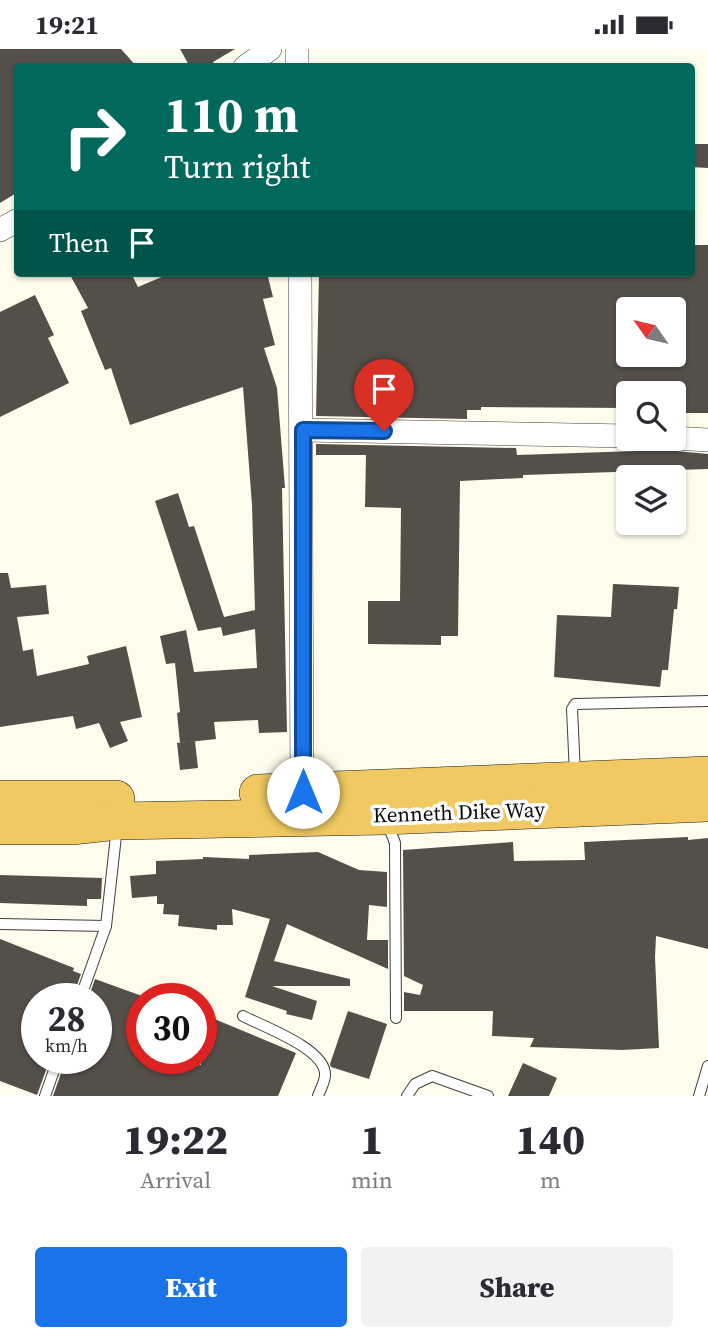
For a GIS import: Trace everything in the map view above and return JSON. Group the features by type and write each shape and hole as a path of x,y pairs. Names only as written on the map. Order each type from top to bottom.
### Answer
{"highway":[{"name":"Kenneth Dike Way","path":"0,799 84,800 708,775"},
{"name":"Kenneth Dike Way","path":"0,826 386,816 708,803"}],"street":[{"path":"251,63 270,49"},
{"path":"300,277 303,792"},
{"path":"303,430 616,436"},
{"path":"686,439 708,440"}],"lane":[{"path":"575,781 572,709 575,704 708,701"},
{"path":"386,816 394,843 396,1019"},
{"path":"86,983 106,926 117,821"},
{"path":"0,925 106,926"},
{"path":"243,1016 313,1052 323,1064 325,1076 318,1096"},
{"path":"699,1096 708,1066"},
{"path":"45,1096 53,1074"},
{"path":"407,1096 415,1084 432,1076 488,1096"}],"building":[{"path":"0,49 121,49 133,63 14,63 14,194 0,203"},
{"path":"180,49 235,49 214,63 188,63"},
{"path":"695,144 708,144 708,168 695,167"},
{"path":"695,245 708,245 708,413 686,413 686,381 616,381 616,408 481,407 481,410 467,410 467,419 316,416 319,277 695,277"},
{"path":"71,277 133,277 138,287 162,277 268,277 273,297 263,299 275,345 264,348 277,388 285,488 282,488 287,732 259,733 258,720 214,722 216,739 180,743 175,663 166,664 160,636 186,630 194,672 257,668 255,629 223,636 221,627 198,631 155,501 178,493 189,527 194,526 224,617 255,610 252,505 243,387 130,425 111,368 105,370 81,311 88,308"},
{"path":"35,295 54,335 48,338 69,383 0,417 0,312"},
{"path":"316,444 516,448 517,455 676,451 708,454 708,469 686,470 686,465 616,465 616,472 523,475 523,478 460,481 458,636 441,636 441,645 368,644 368,601 400,601 401,508 365,507 366,455 316,455"},
{"path":"0,573 8,573 11,588 46,585 49,614 17,617 23,651 33,649 37,676 89,664 87,656 126,646 142,717 120,722 128,741 110,748 99,723 76,729 73,716 0,727"},
{"path":"613,584 679,587 668,670 662,670 660,687 554,677 557,615 611,617"},
{"path":"195,741 198,768 180,770 177,743"},
{"path":"688,837 688,840 708,838 708,949 656,936 659,1048 622,1050 530,1047 534,1038 492,1036 493,1011 404,1011 404,992 420,995 423,985 404,976 403,850 513,842 514,861 585,860 584,842"},
{"path":"318,852 359,870 387,872 387,907 369,905 367,940 388,940 388,969 287,924 274,961 350,979 350,986 272,986 317,1001 312,1020 286,1014 287,1011 245,997 270,919 232,909 233,925 217,925 217,930 178,926 179,915 163,914 164,904 157,904 157,896 132,898 130,876 156,874 156,861 203,857 249,859 249,855"},
{"path":"0,875 102,878 101,899 87,899 87,906 0,903"},
{"path":"0,939 74,968 73,971 81,974 78,983 21,983 21,1074 45,1074 37,1095 0,1081"},
{"path":"112,985 126,990 126,1074 217,1074 217,1020 296,1053 278,1096 53,1096 61,1074 112,1074"},
{"path":"348,1011 387,1024 369,1079 331,1067 330,1064"},
{"path":"523,1063 557,1078 549,1096 508,1096"}],"route":[{"path":"303,792 303,430 384,431"}]}
